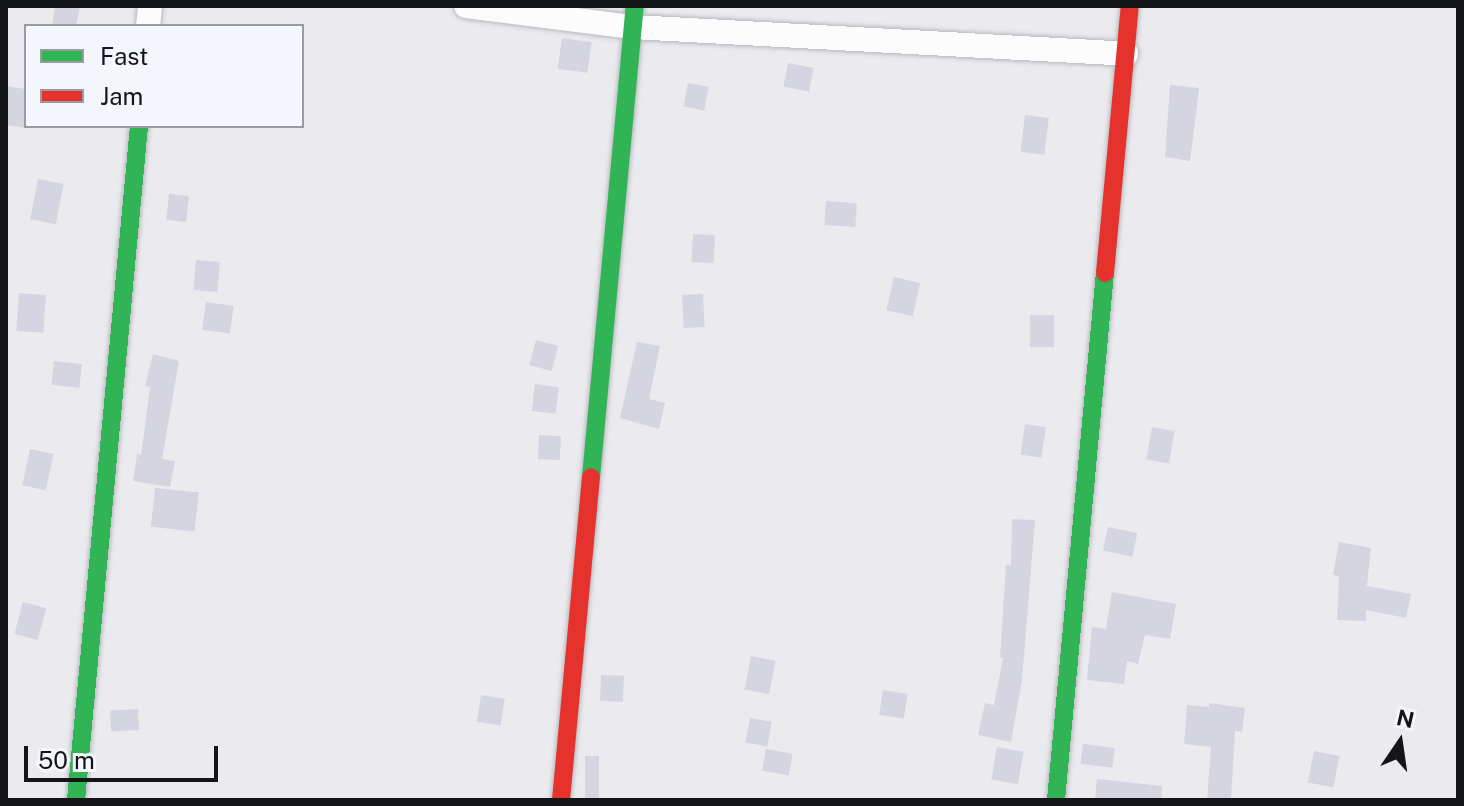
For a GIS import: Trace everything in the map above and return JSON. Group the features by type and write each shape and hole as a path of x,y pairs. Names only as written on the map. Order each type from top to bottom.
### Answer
{"street":[{"path":"466,6 1126,54"},
{"path":"1056,800 1130,6"},
{"path":"561,800 634,16"},
{"path":"76,800 139,128"}],"building":[{"path":"55,6 80,6 76,24 52,24"},
{"path":"562,38 592,42 587,73 558,69"},
{"path":"788,63 814,68 809,92 783,87"},
{"path":"688,83 709,87 704,111 683,107"},
{"path":"1170,85 1199,88 1190,161 1165,157"},
{"path":"6,86 24,89 24,128 6,125"},
{"path":"1025,115 1049,118 1044,155 1020,152"},
{"path":"38,179 64,184 56,224 30,219"},
{"path":"169,194 189,196 186,222 166,220"},
{"path":"826,201 857,203 855,227 824,225"},
{"path":"693,234 715,235 714,263 692,262"},
{"path":"196,260 220,262 217,292 193,290"},
{"path":"894,277 920,283 913,316 886,310"},
{"path":"19,293 46,295 43,333 16,331"},
{"path":"703,294 705,327 684,328 682,295"},
{"path":"206,302 234,306 230,334 202,330"},
{"path":"1030,315 1054,315 1054,347 1030,347"},
{"path":"536,340 558,346 551,371 529,365"},
{"path":"637,342 660,346 649,399 665,403 659,429 620,418"},
{"path":"153,354 179,361 162,459 175,461 170,487 133,481 137,454 141,455 150,387 145,386"},
{"path":"54,361 82,364 79,388 51,385"},
{"path":"535,384 559,387 556,414 532,411"},
{"path":"1025,424 1046,427 1041,458 1021,455"},
{"path":"1152,427 1175,431 1169,463 1146,459"},
{"path":"539,435 561,436 560,460 538,459"},
{"path":"30,449 53,454 46,490 22,485"},
{"path":"155,488 199,493 195,531 151,527"},
{"path":"1012,519 1035,520 1022,680 1011,742 978,735 985,703 994,705 1003,658 1000,658 1006,565 1011,565"},
{"path":"1108,527 1137,533 1132,557 1103,550"},
{"path":"1339,542 1371,548 1367,586 1411,594 1406,618 1366,610 1366,621 1337,620 1339,576 1333,575"},
{"path":"1112,592 1176,604 1170,639 1145,635 1138,664 1127,661 1124,684 1087,680 1092,627 1106,629"},
{"path":"23,602 46,608 38,640 14,634"},
{"path":"751,656 776,661 769,694 745,689"},
{"path":"601,675 624,676 623,702 600,701"},
{"path":"883,690 908,694 904,719 879,715"},
{"path":"481,695 505,699 500,725 477,722"},
{"path":"1209,703 1245,708 1242,732 1235,731 1231,800 1207,800 1211,747 1184,744 1187,705 1209,707"},
{"path":"138,709 139,730 111,731 110,710"},
{"path":"750,718 772,722 767,746 746,743"},
{"path":"1083,744 1115,748 1112,768 1081,764"},
{"path":"997,747 1024,752 1018,784 991,779"},
{"path":"766,749 793,754 789,775 762,771"},
{"path":"1314,751 1340,756 1333,787 1308,782"},
{"path":"585,756 599,756 599,800 585,800"},
{"path":"1097,779 1162,786 1161,800 1095,800"}],"traffic: fast":[{"path":"591,477 635,6"},
{"path":"76,800 139,128"},
{"path":"1056,800 1105,273"}],"traffic: jam":[{"path":"1105,273 1130,6"},
{"path":"561,800 591,477"}]}
